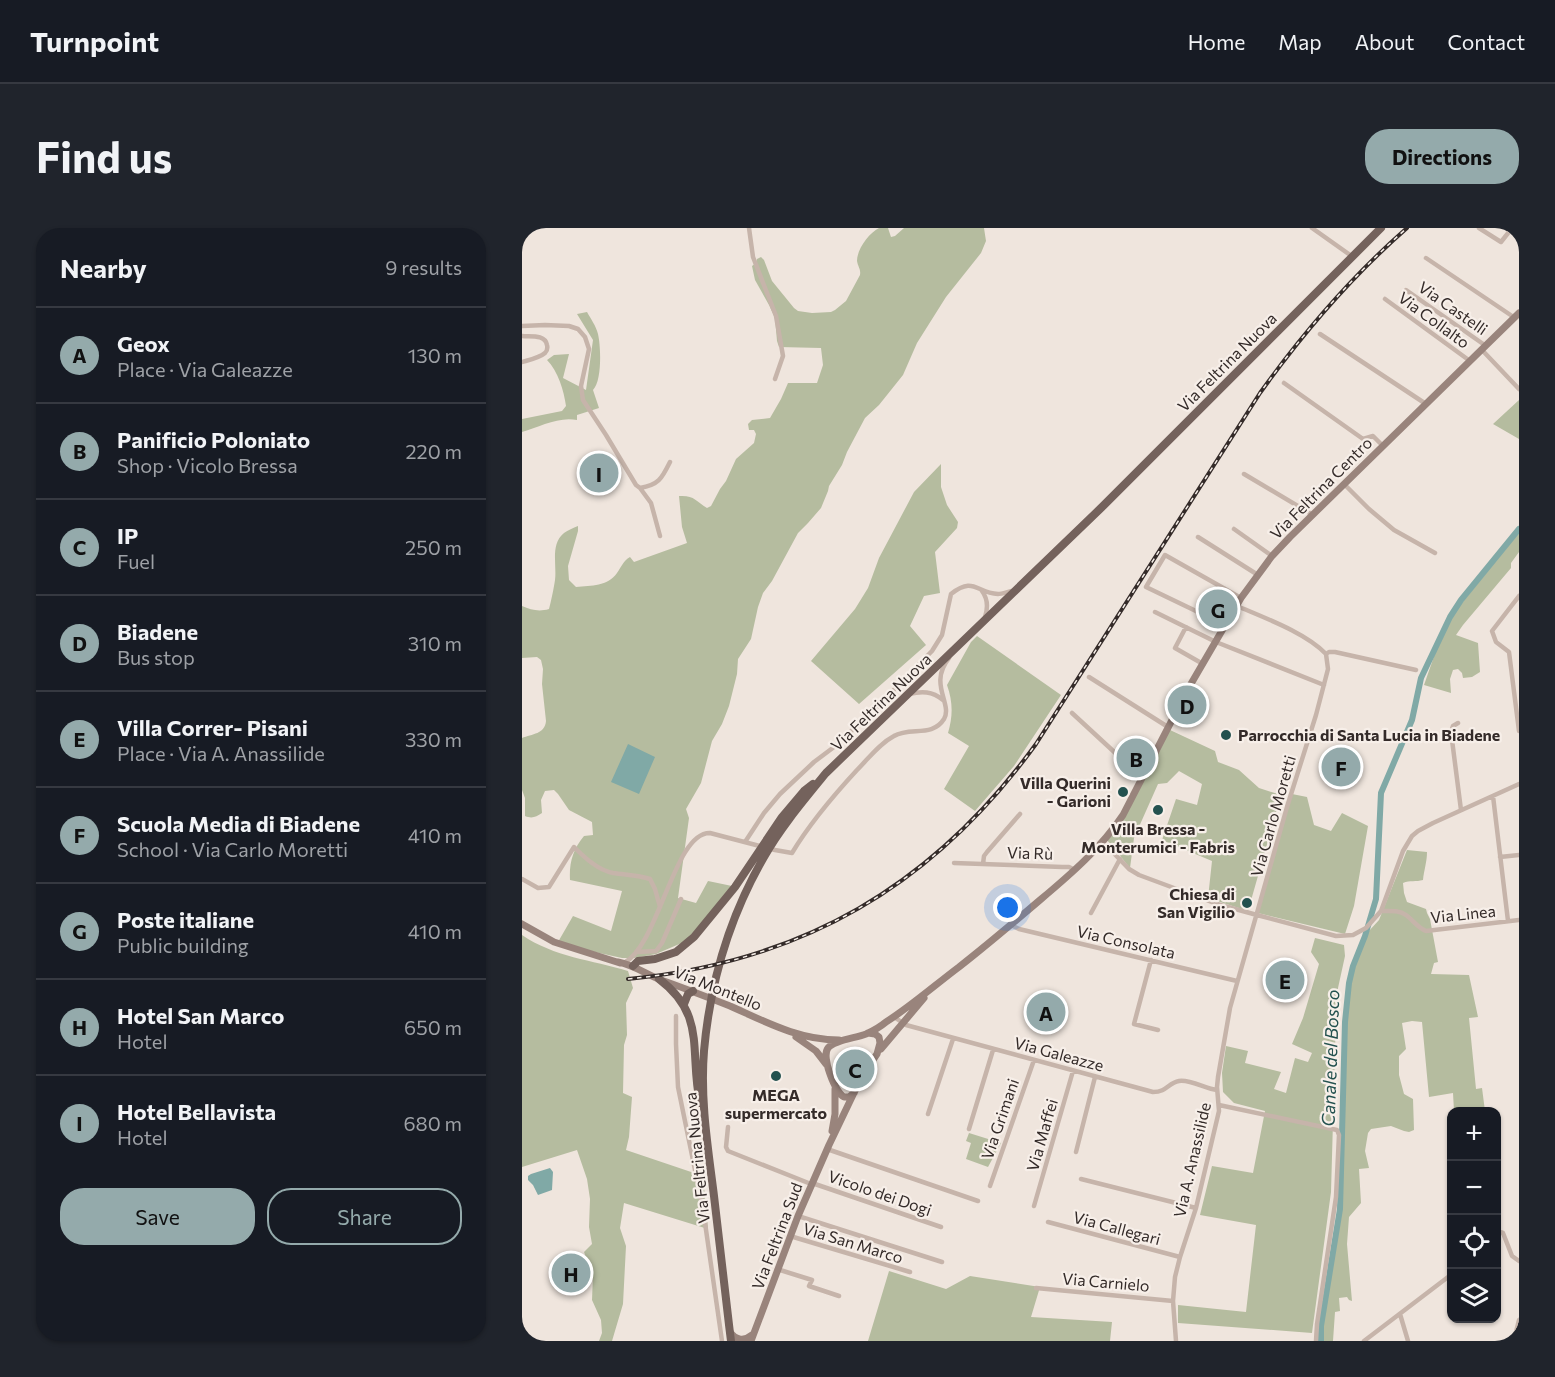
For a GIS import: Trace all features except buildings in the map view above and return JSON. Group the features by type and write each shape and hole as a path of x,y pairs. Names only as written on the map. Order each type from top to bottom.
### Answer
{"main road":[{"name":"Via Feltrina Nuova","path":"731,1337 704,1120 704,1051 711,1002 724,947 740,902 761,856 826,773 962,643 1382,228"},
{"name":"Via Feltrina Centro","path":"894,1017 1011,925 1075,870 1103,842 1123,815 1188,689 1241,598 1272,556 1517,316"},
{"path":"630,964 675,952 694,937 761,856 770,833 782,816 804,791 826,773"},
{"name":"Via Montello","path":"522,924 554,942 630,964 657,978 787,1031 812,1038 848,1040"},
{"path":"657,978 667,986 686,1009 692,1024 698,1094 704,1120"},
{"name":"Via Feltrina Centro","path":"902,1022 935,985"},
{"path":"686,1009 688,994 693,991"},
{"path":"854,1093 843,1096 838,1092 828,1067 827,1049 834,1044 868,1033 894,1017"},
{"path":"877,1054 902,1022"},
{"name":"Via Montello","path":"787,1031 816,1051 828,1067"},
{"path":"868,1033 877,1035 880,1040 877,1054"},
{"name":"Via Feltrina Sud","path":"751,1341 811,1184 854,1093 877,1054"},
{"name":"Via Feltrina Sud","path":"828,1147 834,1120 834,1083"},
{"path":"731,1337 744,1340 754,1333"}],"street":[{"path":"522,231 531,228"},
{"path":"749,228 753,257 776,316 783,356 778,374 774,379"},
{"path":"1312,228 1353,257"},
{"path":"1479,228 1501,242 1512,228"},
{"path":"1426,258 1517,316"},
{"name":"Via Castelli","path":"1406,290 1484,348 1519,389"},
{"name":"Via Collalto","path":"1385,299 1470,361"},
{"path":"522,326 569,326 582,333 589,350 581,386 583,400 636,485 651,502 660,536"},
{"path":"1320,333 1426,404"},
{"path":"522,336 540,337 548,346 544,354 522,362"},
{"path":"1284,382 1362,439 1373,436 1383,446"},
{"path":"640,488 658,483 669,462"},
{"path":"1244,474 1313,515"},
{"path":"1344,484 1388,525 1435,553"},
{"path":"1234,529 1272,556"},
{"path":"1198,537 1258,575"},
{"path":"1226,625 1146,587 1165,555 1241,598"},
{"path":"745,842 780,794 874,710 932,651 942,635 951,594 968,585 997,594 1017,589"},
{"path":"980,589 987,601 983,622"},
{"path":"1519,596 1492,631 1496,642 1509,652 1519,731"},
{"path":"1237,606 1280,625 1317,645 1326,654 1335,652 1416,670"},
{"path":"1155,612 1216,642 1324,685"},
{"path":"1186,627 1175,648 1203,664"},
{"path":"630,964 648,934 686,852 699,835 706,832 792,853 816,818 882,744 896,734 934,729 945,718 947,711 940,686 940,677 945,663 962,643"},
{"name":"Via Carlo Moretti","path":"1257,915 1324,685 1328,669 1326,654"},
{"path":"1089,677 1168,727"},
{"path":"908,695 924,692 936,695 945,702"},
{"path":"1072,713 1124,761 1145,773"},
{"path":"1458,723 1453,726 1451,732 1461,810"},
{"path":"1103,842 1129,869 1139,875 1216,904 1336,936 1353,935 1366,928 1381,910 1403,851 1412,836 1424,827 1519,784"},
{"path":"1492,796 1509,921"},
{"name":"Via Rù","path":"983,864 984,856 1020,814"},
{"path":"522,879 538,888 549,887 574,847 589,861 610,873 639,875 650,879 660,907"},
{"path":"1500,857 1519,855"},
{"path":"1091,913 1120,859"},
{"name":"Via Rù","path":"954,863 1069,867 1075,870"},
{"path":"636,952 656,951 662,943 681,898"},
{"name":"Via Linea","path":"1381,910 1404,914 1426,931 1519,920"},
{"name":"Via A. Anassilide","path":"1176,1341 1173,1300 1175,1277 1196,1208 1211,1147 1219,1105 1218,1077 1230,1008 1257,915"},
{"name":"Via Consolata","path":"1011,925 1019,930 1237,981"},
{"path":"1151,960 1134,1024 1158,1030"},
{"path":"676,1016 678,1087 703,1209 722,1341"},
{"name":"Via Galeazze","path":"894,1017 906,1025 953,1039 1156,1092 1165,1090 1174,1082 1181,1080 1217,1090"},
{"path":"928,1114 953,1039"},
{"path":"969,1129 993,1050"},
{"name":"Via Grimani","path":"990,1186 1034,1060"},
{"name":"Via Maffei","path":"1034,1206 1073,1071"},
{"path":"1076,1152 1095,1077"},
{"path":"1219,1105 1337,1130 1336,1197 1316,1341"},
{"name":"Vicolo dei Dogi","path":"728,1127 726,1147 728,1151 811,1184 941,1227"},
{"path":"828,1147 978,1201"},
{"path":"1081,1179 1196,1208"},
{"path":"798,1216 942,1262"},
{"name":"Via Callegari","path":"1048,1222 1180,1257"},
{"path":"1501,1232 1512,1256 1519,1260"},
{"name":"Via San Marco","path":"790,1236 910,1272"},
{"path":"777,1269 812,1280 809,1286 840,1296"},
{"path":"1364,1341 1447,1278"},
{"name":"Via Carnielo","path":"1036,1288 1173,1300"},
{"path":"1400,1314 1408,1341"},
{"path":"1518,1341 1516,1332 1519,1320"}],"green space":[{"path":"879,228 888,228 891,237 904,228 984,228 986,241 981,253 946,297 917,343 903,375 879,405 865,418 829,486 821,508 798,533 763,593 751,639 738,659 737,674 729,706 712,741 701,783 686,809 689,818 678,898 696,903 708,881 732,886 727,897 684,942 656,954 622,958 558,942 573,916 611,931 622,891 570,880 574,851 584,836 593,835 592,822 569,810 554,790 545,791 541,800 542,813 534,817 525,816 525,798 522,790 522,738 541,731 546,721 541,660 537,657 522,658 522,606 535,610 549,609 555,580 557,543 564,533 578,526 568,566 569,580 576,587 609,581 630,557 634,562 687,543 682,527 679,496 692,498 707,508 711,506 736,459 754,443 756,434 754,430 749,430 748,424 752,420 770,418 788,383 817,383 823,365 821,348 779,347 775,318 755,280 752,266 761,257 772,281 798,311 831,312 846,301 860,275 857,261 859,251 868,237"},
{"path":"587,312 596,328 599,340 599,372 593,390 599,408 577,415 577,420 563,419 522,432 522,419 562,411 566,406 560,382 547,360 554,355 569,354 563,378 586,390 593,340 577,314"},
{"path":"1519,400 1519,439 1493,424"},
{"path":"941,464 941,487 947,505 958,522 957,528 935,552 940,593 924,596 910,626 926,645 859,704 811,661 855,609 868,588 879,558 914,492"},
{"path":"1519,532 1519,552 1511,563 1511,568 1456,635 1478,643 1480,672 1472,677 1463,678 1458,669 1453,670 1450,679 1451,693 1424,685 1438,645 1453,614"},
{"path":"977,636 1061,695 1014,766 975,811 944,789 969,746 948,733 952,709 947,685 971,642"},
{"path":"1170,730 1215,751 1218,762 1239,770 1259,788 1281,795 1248,911 1208,898 1212,861 1162,840 1176,799 1197,805 1202,784 1179,771 1167,783 1158,784 1134,838 1130,868 1107,840"},
{"path":"1292,794 1307,797 1314,825 1331,831 1342,813 1368,826 1354,906 1345,934 1258,913"},
{"path":"1407,850 1427,852 1423,880 1403,883 1404,893 1407,902 1426,909 1430,919 1438,962 1434,963 1431,974 1469,975 1478,1017 1469,1018 1476,1089 1482,1088 1484,1107 1454,1107 1453,1093 1429,1097 1422,1022 1402,1023 1406,1049 1399,1056 1399,1075 1404,1094 1413,1099 1414,1130 1409,1132 1391,1126 1371,1129 1368,1133 1365,1151 1369,1168 1359,1169 1361,1203 1349,1217 1347,1244 1352,1301 1347,1297 1339,1298 1340,1311 1335,1312 1333,1341 1321,1341 1340,1192 1344,1016 1347,990 1353,964 1359,957 1368,932 1379,920"},
{"path":"522,935 560,953 628,971 633,988 626,1003 627,1035 624,1045 623,1093 632,1097 626,1150 703,1176 708,1229 624,1203 620,1228 626,1246 623,1304 612,1341 599,1341 602,1333 601,1320 592,1300 593,1275 584,1252 592,1244 589,1227 590,1199 587,1179 577,1150 522,1167"},
{"path":"1315,938 1344,945 1345,956 1338,988 1336,1015 1331,1192 1312,1333 1178,1323 1178,1305 1246,1312 1256,1225 1200,1215 1212,1166 1253,1173 1265,1111 1234,1103 1223,1092 1222,1073 1226,1046 1248,1051 1245,1063 1281,1072 1274,1089 1286,1093 1295,1058 1308,1062 1312,1053 1292,1044 1303,1018 1319,964 1311,952"},
{"path":"969,1133 1001,1143 988,1167 966,1159 971,1143 966,1141"},
{"path":"889,1271 946,1289 970,1276 1040,1287 1031,1317 1112,1322 1110,1341 868,1341"}],"water":[{"path":"628,744 655,757 639,794 611,782"},
{"path":"550,1168 553,1172 552,1190 538,1195 528,1180 528,1176"}],"waterway":[{"name":"Canale del Bosco","path":"1321,1341 1321,1326 1340,1209 1345,1022 1349,983 1376,899 1381,793 1412,720 1421,678 1450,617 1461,600 1519,529"}],"railway":[{"path":"628,979 691,970 751,955 806,935 859,908 908,876 953,838 996,794 1036,744 1276,371 1347,286 1407,228"}],"place":[{"name":"Hotel Bellavista","path":"599,473"},
{"name":"Poste italiane","path":"1218,609"},
{"name":"Biadene","path":"1187,705"},
{"name":"Parrocchia di Santa Lucia in Biadene","path":"1226,735"},
{"name":"Panificio Poloniato","path":"1136,758"},
{"name":"Scuola Media di Biadene","path":"1341,767"},
{"name":"Villa Querini - Garioni","path":"1123,792"},
{"name":"Villa Bressa - Monterumici - Fabris","path":"1158,810"},
{"name":"Chiesa di San Vigilio","path":"1247,903"},
{"name":"Villa Correr- Pisani","path":"1285,980"},
{"name":"Geox","path":"1046,1012"},
{"name":"IP","path":"855,1069"},
{"name":"MEGA supermercato","path":"776,1076"},
{"name":"Hotel San Marco","path":"571,1273"}]}
